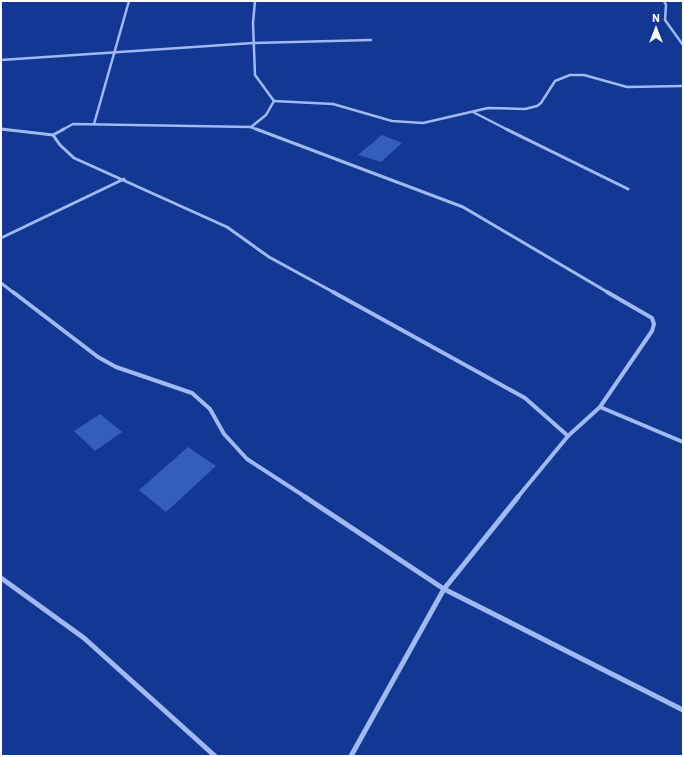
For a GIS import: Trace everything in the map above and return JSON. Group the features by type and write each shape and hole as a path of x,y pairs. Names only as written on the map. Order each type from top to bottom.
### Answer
{"street":[{"path":"94,124 129,1"},
{"path":"255,1 253,43 255,75 274,101"},
{"path":"664,1 666,5 664,16 667,24 683,45"},
{"path":"1,60 115,51 253,43 371,40"},
{"path":"274,101 333,104 342,108 407,123 437,121 489,108 522,108 539,105 545,98 550,85 559,78 570,75 588,76 622,87 683,86"},
{"path":"251,127 266,115 274,101"},
{"path":"472,112 628,189"},
{"path":"1,129 53,135 73,124 147,124 251,127 463,207 518,241 652,318 654,324 652,331 600,408 568,436 444,589 351,756"},
{"path":"53,135 57,144 64,147 74,158 124,179 164,200 193,211 227,227 268,257 525,398 568,436"},
{"path":"1,238 124,179"},
{"path":"1,283 104,360 116,367 192,393 210,409 224,434 246,459 444,589 683,710"},
{"path":"600,408 683,442"},
{"path":"1,578 84,638 215,756"}],"building":[{"path":"382,135 402,143 381,162 358,155"},
{"path":"100,414 122,432 95,451 74,431"},
{"path":"188,447 216,466 166,512 139,490"}]}
